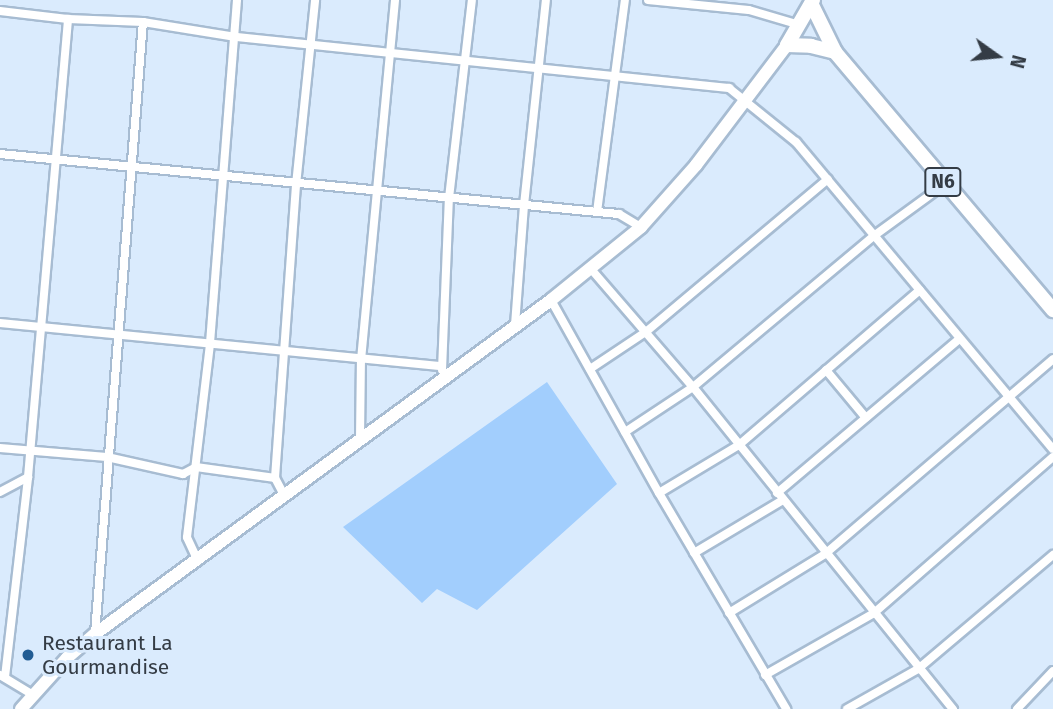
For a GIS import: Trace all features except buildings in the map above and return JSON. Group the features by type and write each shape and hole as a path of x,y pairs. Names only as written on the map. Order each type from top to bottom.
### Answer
{"highway":[{"name":"N6","path":"788,45 812,3"},
{"name":"N6","path":"812,3 835,52 1053,310"},
{"path":"788,45 811,46 835,52"}],"main road":[{"path":"21,709 32,694 95,634 198,562 442,372 551,300 641,228 696,165 788,45"}],"street":[{"path":"198,562 187,537 210,343 237,0"},
{"path":"284,495 275,478 296,185 316,0"},
{"path":"360,438 361,360 395,0"},
{"path":"0,323 210,343 442,372 449,198 472,0"},
{"path":"515,325 537,67 546,0"},
{"path":"597,212 625,0"},
{"path":"648,0 749,10 800,25"},
{"path":"0,11 68,19 143,22 236,37 729,88 796,142 1053,449"},
{"path":"32,694 3,676 28,477 68,19"},
{"path":"95,634 143,22"},
{"path":"0,154 222,175 296,185 619,214 641,228"},
{"path":"590,369 647,331 828,179"},
{"path":"625,432 693,387 875,235 945,184"},
{"path":"591,269 647,331 953,709"},
{"path":"659,493 739,445 920,290"},
{"path":"551,300 659,493 786,709"},
{"path":"694,553 780,497 866,418 959,339"},
{"path":"729,613 825,554 1053,359"},
{"path":"826,370 866,418"},
{"path":"0,448 30,453 107,457 183,474 196,467 275,478"},
{"path":"765,675 874,612 1053,457"},
{"path":"0,492 28,477"},
{"path":"847,709 918,669 1053,555"},
{"path":"1017,709 1053,671"}],"shaded area":[{"path":"547,382 617,484 477,610 437,589 422,603 343,527"}],"place":[{"name":"Restaurant La Gourmandise","path":"28,655"}]}
